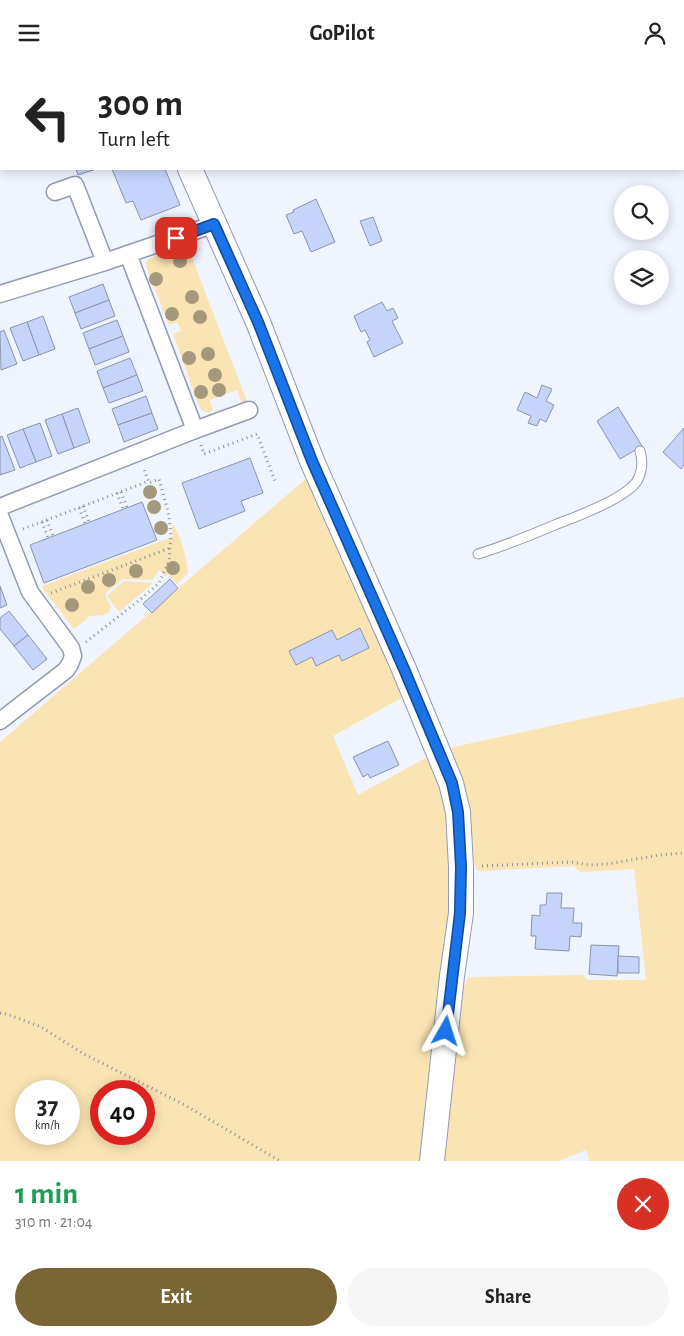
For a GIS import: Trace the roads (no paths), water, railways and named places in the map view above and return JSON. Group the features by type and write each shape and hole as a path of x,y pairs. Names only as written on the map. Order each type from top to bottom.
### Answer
{"street":[{"path":"190,170 258,322 312,461 408,677 452,783 458,812 461,867 460,913 432,1161"},
{"path":"55,192 74,185 105,262"},
{"path":"0,294 105,262 214,224"},
{"path":"128,254 195,430"},
{"path":"0,507 249,410"},
{"path":"0,721 66,670 72,656 71,648 30,592 3,522"}],"lane":[{"path":"478,555 505,546 592,510 622,494 636,482 641,470 642,457 640,451"}]}
